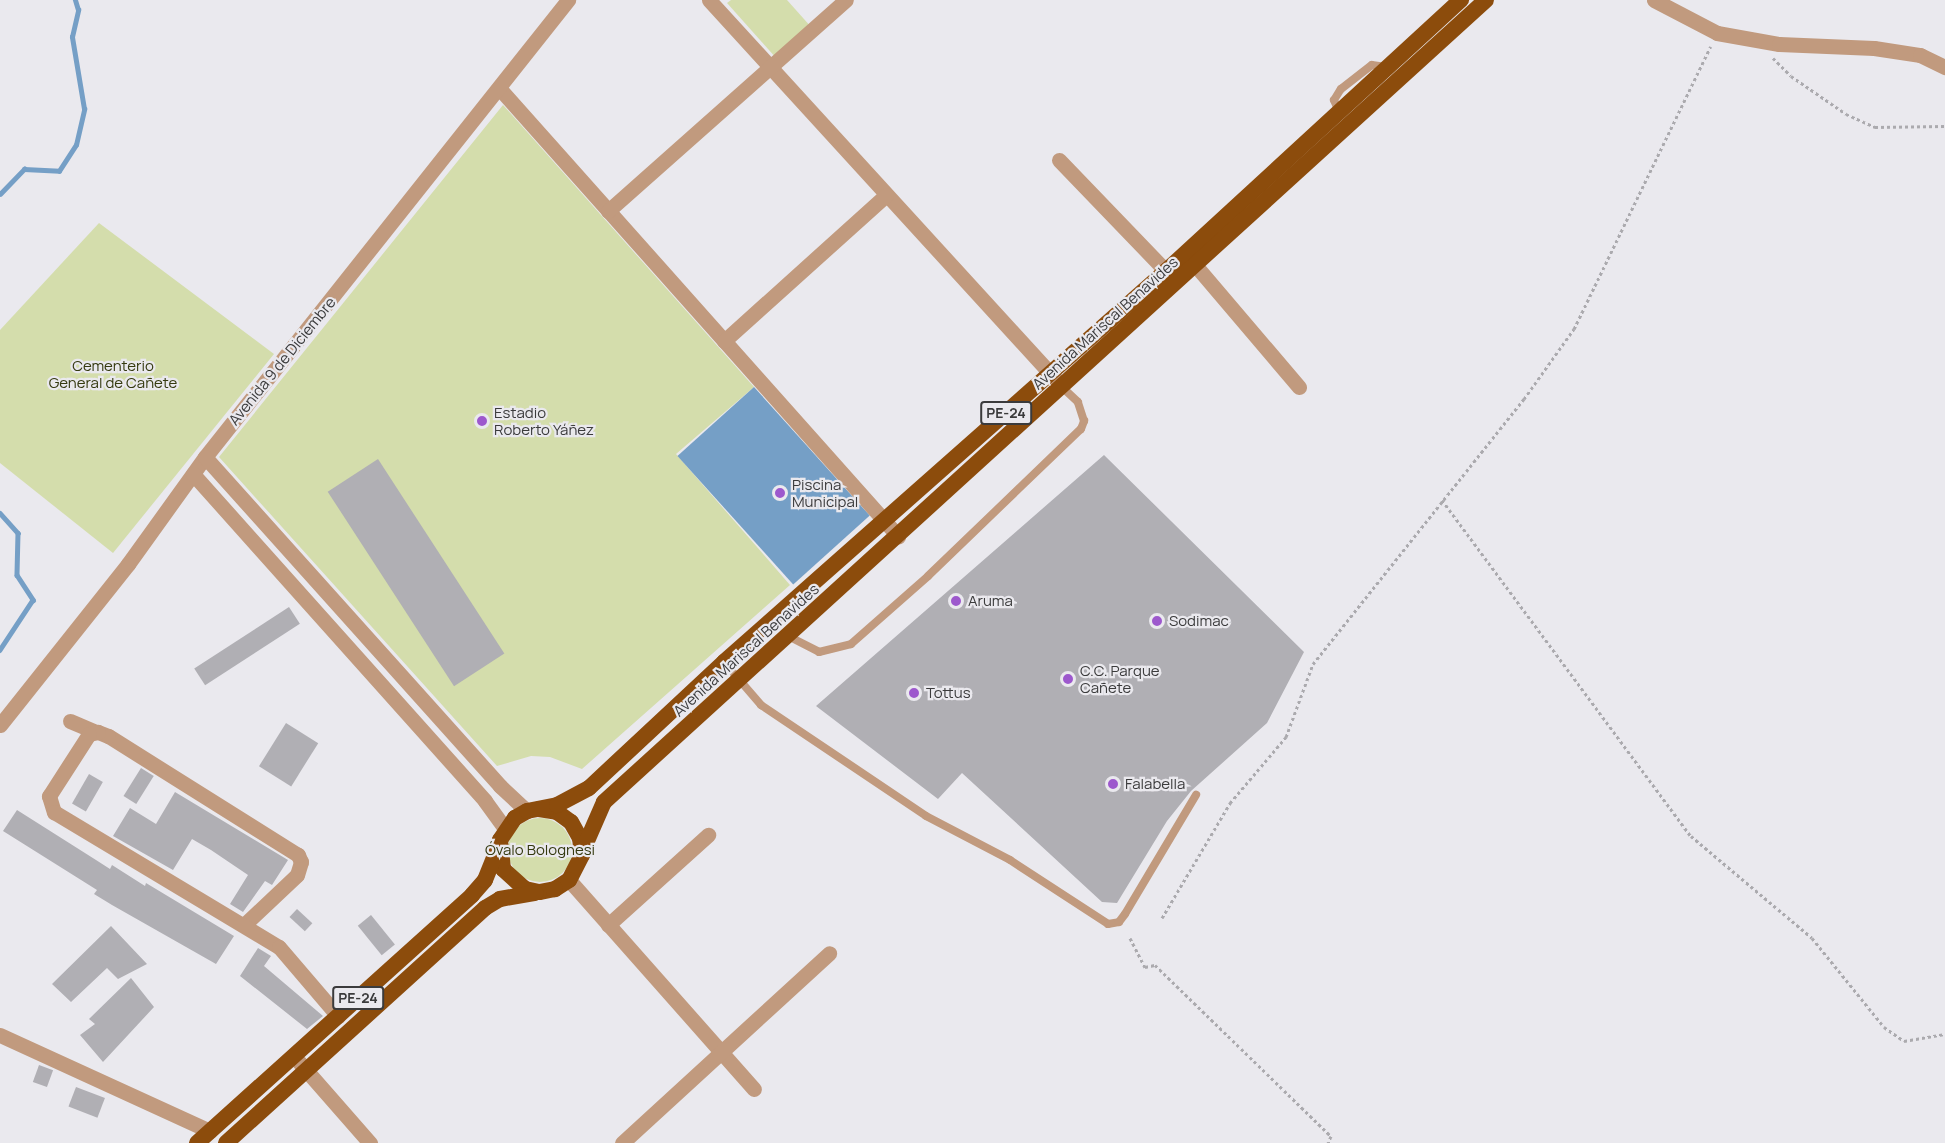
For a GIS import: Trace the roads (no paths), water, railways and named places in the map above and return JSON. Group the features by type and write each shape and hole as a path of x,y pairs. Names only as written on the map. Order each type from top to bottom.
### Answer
{"highway":[{"name":"Avenida Mariscal Benavides","path":"533,810 557,805 589,788 724,662 1166,271 1461,0"},
{"name":"Avenida Mariscal Benavides","path":"582,855 587,836 604,802 1486,0"},
{"path":"533,810 557,812 571,822 580,837 582,855 569,880 555,889 539,892 512,881 499,855 502,834 533,810"},
{"name":"PE-24","path":"197,1143 472,895 493,863 502,834"},
{"name":"PE-24","path":"225,1143 484,908 500,899 539,892"}],"street":[{"name":"Avenida 9 de Diciembre","path":"0,725 128,564 205,457 500,89 568,0"},
{"path":"709,0 1062,387"},
{"path":"608,211 846,0"},
{"path":"1654,0 1700,28 1717,33 1836,49 1874,48 1920,55 1945,67"},
{"path":"500,89 898,536"},
{"path":"1059,160 1166,271"},
{"path":"724,341 886,195"},
{"path":"1196,266 1299,387"},
{"path":"205,457 500,786 533,810"},
{"path":"194,474 485,801 502,834"},
{"path":"70,721 94,731 298,855 302,862 297,875 245,924"},
{"path":"94,731 49,796 54,812 279,946 338,1016"},
{"path":"608,925 708,835"},
{"path":"569,880 754,1089"},
{"path":"621,1143 830,953"},
{"path":"0,1035 210,1131"},
{"path":"294,1056 370,1143"}],"lane":[{"path":"1389,67 1401,79"},
{"path":"788,636 819,652 851,644 928,576 1081,429 1084,421 1078,402 1062,387"},
{"path":"724,662 738,682 761,705 926,816 1010,860 1108,924 1119,922 1125,914 1196,795"}],"water":[{"name":"Piscina Municipal","path":"754,387 870,516 793,584 677,456"}],"waterway":[{"path":"0,194 24,169 59,171 76,145 84,109 72,37 78,10 75,0"},
{"path":"0,513 18,533 17,575 33,600 0,650"}],"place":[{"name":"Estadio Roberto Yáñez","path":"482,421"},
{"name":"Piscina Municipal","path":"780,493"},
{"name":"Aruma","path":"956,601"},
{"name":"Sodimac","path":"1157,621"},
{"name":"C.C. Parque Cañete","path":"1068,679"},
{"name":"Tottus","path":"914,693"},
{"name":"Falabella","path":"1113,784"}],"park label":[{"name":"Cementerio General de Cañete","path":"113,374"},
{"name":"Óvalo Bolognesi","path":"540,850"}]}
